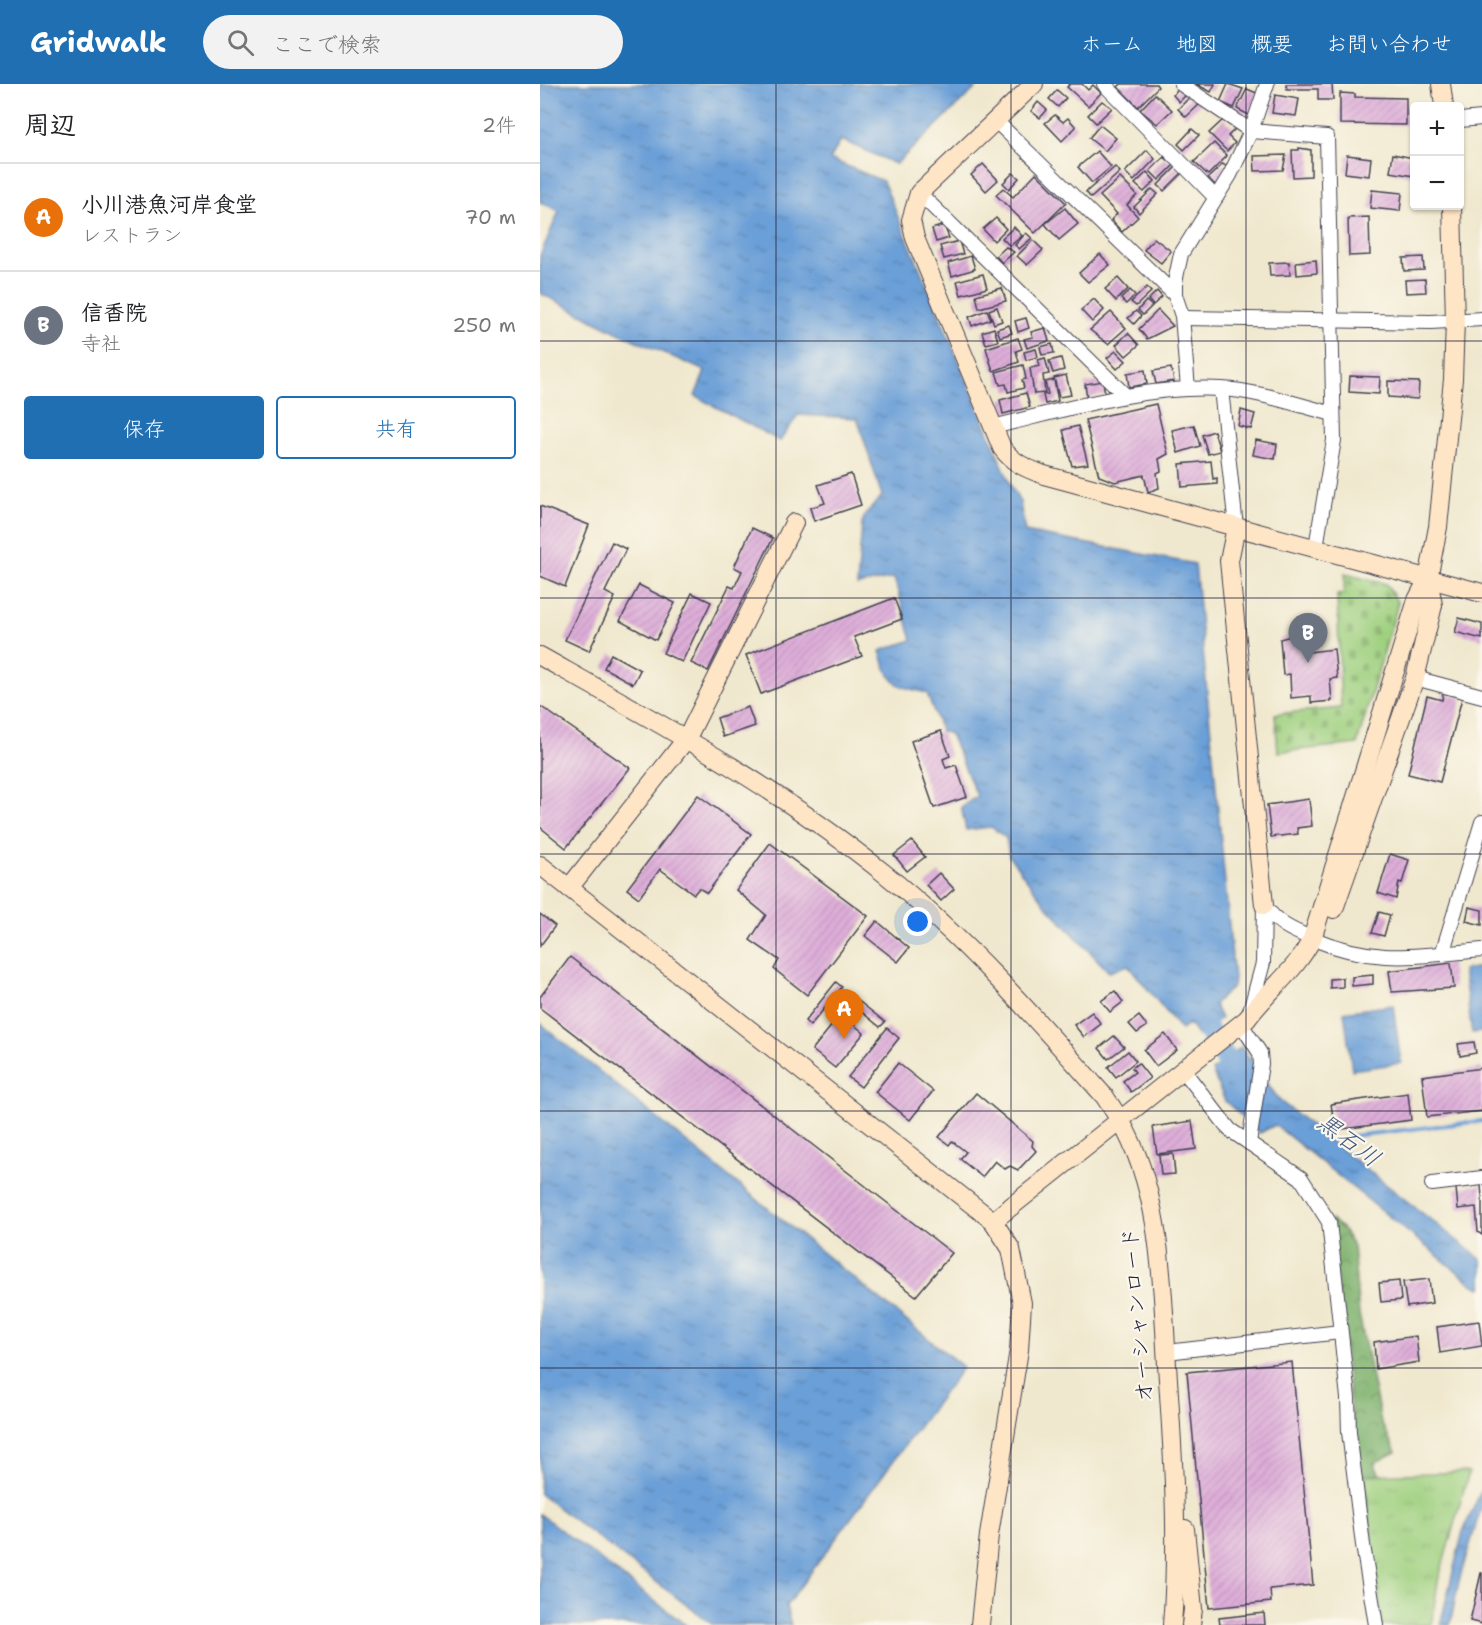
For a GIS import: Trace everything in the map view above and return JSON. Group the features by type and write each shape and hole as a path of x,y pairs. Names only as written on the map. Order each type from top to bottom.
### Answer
{"street":[{"path":"1034,84 919,193 911,220 915,238 993,427 1009,457 1024,468 1482,593"},
{"path":"1104,84 1215,197"},
{"path":"1181,84 1251,131 1328,137 1334,440 1316,547"},
{"path":"1188,389 1183,318 1175,295 1175,282 1181,254 1230,175 1251,131 1267,84"},
{"path":"1441,84 1443,102"},
{"path":"1464,120 1482,118"},
{"path":"995,120 1175,295"},
{"path":"919,193 1125,395"},
{"path":"1317,941 1417,600 1428,579 1437,527 1451,399 1455,321 1452,210"},
{"path":"1183,318 1482,320"},
{"path":"993,427 1125,395 1188,389 1221,388 1333,414"},
{"path":"1221,388 1236,527 1229,561 1263,905 1263,963 1241,1024"},
{"path":"569,888 687,738 794,523"},
{"path":"993,1221 1241,1024 1271,1007 1298,981 1317,941 1415,678 1433,604 1428,579"},
{"name":"オーシャンロード","path":"540,656 687,738 809,816 886,874 991,972 1105,1097 1132,1142 1159,1249 1173,1439 1175,1582 1172,1625"},
{"path":"1415,678 1482,696"},
{"path":"1442,954 1482,822"},
{"path":"540,865 993,1221 1011,1249 1022,1303 1018,1350 989,1535 980,1625"},
{"path":"1263,905 1274,919 1317,941 1360,955 1398,958 1482,950"},
{"path":"1241,1024 1260,1053 1261,1064 1250,1136"},
{"path":"1183,1070 1214,1113 1230,1130 1250,1136 1301,1178 1329,1221 1363,1545 1376,1625"},
{"path":"1432,1184 1482,1178"},
{"path":"1167,1352 1340,1332"},
{"name":"オーシャンロード","path":"1173,1439 1178,1454 1193,1609 1191,1625"}],"green space":[{"path":"1345,574 1386,584 1398,603 1357,744 1278,752 1275,714 1341,708 1337,595 1344,594"},
{"path":"1331,1220 1342,1228 1353,1246 1359,1314 1381,1422 1396,1452 1374,1463 1389,1493 1382,1589 1355,1450"},
{"path":"1469,1472 1438,1581 1431,1625 1382,1625 1365,1475"}],"water":[{"path":"540,84 980,84 896,164 841,140 830,159 883,181 1012,488 1020,502 1025,532 1195,564 1234,978 1233,987 1214,1004 1221,1018 1198,1036 1189,1024 1181,1030 1128,965 1109,972 1045,904 1009,856 1006,838 991,827 966,830 961,807 977,796 950,734 941,731 927,693 895,682 887,670 880,651 912,640 894,578 857,585 862,524 865,515 882,496 857,418 798,415 780,441 695,396 705,371 621,334 540,293 540,256 559,211 540,202"},
{"path":"1482,967 1482,1032 1472,1033 1463,970"},
{"path":"1393,1005 1401,1063 1352,1070 1344,1012"},
{"path":"540,1023 963,1367 786,1606 791,1625 713,1625 540,1494"},
{"path":"1241,1047 1280,1101 1482,1260 1482,1288 1474,1285 1275,1125 1260,1133 1225,1101 1212,1071"},
{"path":"1482,1489 1482,1505 1459,1581 1450,1625 1440,1625 1463,1531"},
{"path":"540,1514 686,1625 540,1625"}],"building":[{"path":"1070,84 1082,84 1088,90 1093,85 1101,93 1088,106 1067,87"},
{"path":"1121,84 1156,84 1158,87 1138,107 1118,87"},
{"path":"1196,84 1215,84 1211,92"},
{"path":"1228,84 1243,89 1234,108 1220,102"},
{"path":"1286,84 1332,84 1333,100 1318,100 1318,89 1287,89"},
{"path":"1179,87 1187,94 1179,102 1173,95"},
{"path":"1247,89 1259,94 1249,115 1237,109"},
{"path":"1057,90 1066,98 1058,107 1049,99"},
{"path":"1340,93 1355,94 1355,97 1406,98 1406,125 1340,124"},
{"path":"1155,94 1172,110 1157,124 1140,110"},
{"path":"1192,95 1201,103 1186,117 1178,109"},
{"path":"1275,95 1299,99 1296,116 1272,113"},
{"path":"1102,101 1112,108 1096,123 1088,115"},
{"path":"1038,102 1047,110 1040,118 1031,111"},
{"path":"1055,115 1063,122 1068,118 1076,127 1062,141 1045,123"},
{"path":"1224,119 1235,129 1228,136 1235,143 1227,151 1209,133"},
{"path":"1100,125 1116,138 1105,151 1089,138"},
{"path":"1192,129 1199,135 1184,150 1178,144"},
{"path":"1214,143 1227,156 1208,175 1194,162"},
{"path":"1299,148 1311,150 1311,176 1293,177 1292,150 1299,150"},
{"path":"1147,150 1155,159 1134,181 1125,172"},
{"path":"1097,151 1111,167 1092,183 1078,167"},
{"path":"1393,154 1410,157 1410,175 1390,172"},
{"path":"1286,155 1283,170 1255,171 1254,156"},
{"path":"1347,155 1371,158 1369,176 1345,173"},
{"path":"1164,157 1174,165 1159,180 1150,171"},
{"path":"983,164 998,180 986,191 971,175"},
{"path":"1223,164 1229,169 1217,187 1208,178"},
{"path":"1115,167 1120,172 1091,198 1086,192"},
{"path":"1176,167 1183,172 1164,191 1158,185"},
{"path":"1147,172 1155,181 1144,192 1135,184"},
{"path":"1013,173 1019,178 1009,189 1003,183"},
{"path":"1036,173 1066,203 1035,233 996,195 1003,188 1013,197"},
{"path":"1120,178 1137,195 1127,205 1138,217 1122,232 1111,220 1117,214 1100,196"},
{"path":"1152,189 1158,194 1139,213 1134,207"},
{"path":"1372,190 1402,193 1400,211 1370,208"},
{"path":"1065,208 1078,224 1059,240 1045,224"},
{"path":"1369,217 1370,255 1349,256 1348,218"},
{"path":"996,218 1006,229 994,241 983,229"},
{"path":"944,225 949,238 936,242 932,229"},
{"path":"1014,227 1022,236 1010,246 1002,238"},
{"path":"1026,233 1032,238 1019,249 1015,245"},
{"path":"1154,238 1171,251 1161,263 1144,250"},
{"path":"1033,240 1043,250 1027,265 1017,256"},
{"path":"959,241 963,254 944,259 940,246"},
{"path":"1006,247 1014,252 1002,263 996,256"},
{"path":"1100,254 1110,265 1088,282 1079,273"},
{"path":"971,256 975,269 952,276 948,263"},
{"path":"1423,257 1424,270 1404,271 1403,258"},
{"path":"1316,260 1317,273 1297,275 1296,262"},
{"path":"1289,262 1290,275 1270,276 1269,263"},
{"path":"983,274 987,288 961,295 957,281"},
{"path":"1118,278 1128,289 1116,301 1105,289"},
{"path":"1425,279 1426,292 1406,293 1405,280"},
{"path":"1147,287 1151,292 1136,306 1131,302"},
{"path":"1002,288 1006,301 979,308 976,295"},
{"path":"1130,290 1135,295 1126,304 1121,299"},
{"path":"1157,291 1162,297 1153,305 1148,300"},
{"path":"1094,299 1104,310 1092,322 1081,310"},
{"path":"1146,301 1152,306 1143,315 1138,310"},
{"path":"997,307 1002,321 994,324 989,310"},
{"path":"987,310 991,319 972,326 969,317"},
{"path":"1158,310 1173,326 1147,339 1139,329"},
{"path":"1136,311 1141,316 1134,324 1128,318"},
{"path":"1111,312 1126,328 1108,344 1090,330"},
{"path":"1026,318 1029,328 1018,332 1015,321"},
{"path":"1009,325 1012,333 1000,337 997,329"},
{"path":"994,328 998,341 986,344 982,332"},
{"path":"1045,328 1049,341 1027,348 1024,339 1033,337 1031,332"},
{"path":"1128,333 1139,345 1126,356 1116,345"},
{"path":"1018,338 1022,349 1016,351 1019,362 993,371 986,348"},
{"path":"1052,344 1054,353 1042,355 1040,347"},
{"path":"1036,349 1038,357 1026,360 1024,352"},
{"path":"1116,351 1126,361 1117,369 1107,358"},
{"path":"1045,358 1049,374 1043,375 1045,393 1034,394 1030,368 1040,366 1038,360"},
{"path":"1061,358 1064,370 1053,373 1049,361"},
{"path":"1023,365 1026,379 1022,380 1024,388 1008,392 1006,384 1000,385 996,372"},
{"path":"1171,368 1174,381 1156,384 1153,371"},
{"path":"1145,370 1147,384 1129,387 1127,373"},
{"path":"1066,375 1071,395 1059,397 1054,378"},
{"path":"1350,376 1380,377 1379,394 1349,392"},
{"path":"1054,380 1058,401 1045,404 1043,395 1048,394 1045,382"},
{"path":"1103,381 1105,395 1087,398 1085,384"},
{"path":"1388,381 1419,382 1418,399 1388,397"},
{"path":"1026,393 1030,407 1003,414 1000,400"},
{"path":"1156,404 1168,454 1159,459 1161,471 1157,473 1159,488 1148,492 1144,475 1115,482 1099,476 1085,420"},
{"path":"1241,410 1255,414 1251,429 1238,426"},
{"path":"1194,425 1200,446 1178,453 1172,430"},
{"path":"1078,426 1088,464 1072,466 1063,430"},
{"path":"1214,431 1220,451 1208,454 1202,435"},
{"path":"1256,440 1277,444 1275,459 1253,455"},
{"path":"1211,461 1213,479 1217,478 1217,484 1182,487 1180,464"},
{"path":"851,474 861,505 814,521 810,508 825,503 818,485"},
{"path":"540,506 589,525 565,587 540,576"},
{"path":"752,528 773,538 708,671 691,663 729,586 734,588 742,571 734,567"},
{"path":"612,542 626,549 605,592 615,597 589,651 565,640"},
{"path":"639,585 675,603 656,640 620,621"},
{"path":"692,593 711,602 682,662 663,653"},
{"path":"894,598 902,619 854,637 862,656 761,694 746,655"},
{"path":"1459,618 1482,624 1482,639 1455,632"},
{"path":"1298,634 1298,638 1308,636 1309,652 1334,649 1337,678 1330,679 1332,701 1311,703 1311,696 1291,698 1290,674 1283,675 1280,639"},
{"path":"611,654 640,670 633,684 604,668"},
{"path":"1443,693 1462,698 1440,782 1408,774 1427,696 1442,700"},
{"path":"540,706 630,768 566,848 540,827"},
{"path":"748,707 755,726 723,737 717,718"},
{"path":"941,731 950,756 943,759 946,768 956,765 967,797 934,808 911,741"},
{"path":"698,795 751,834 707,893 699,888 694,894 660,869 639,898 627,889"},
{"path":"1309,799 1312,826 1297,828 1298,834 1271,837 1267,805"},
{"path":"912,841 925,857 907,871 894,855"},
{"path":"770,843 868,916 807,995 774,969 779,960 750,940 766,915 736,890"},
{"path":"1390,854 1409,860 1402,883 1399,882 1396,899 1378,893"},
{"path":"939,873 954,889 941,901 926,885"},
{"path":"1469,907 1482,910 1482,925 1466,921"},
{"path":"1379,912 1390,915 1384,936 1372,933"},
{"path":"540,914 555,926 540,946"},
{"path":"877,921 909,948 898,962 865,936"},
{"path":"570,957 952,1253 916,1296 540,1008 540,997"},
{"path":"1451,963 1454,988 1392,992 1389,971"},
{"path":"1373,975 1373,984 1352,986 1352,977"},
{"path":"1343,978 1343,987 1330,988 1330,979"},
{"path":"836,982 842,987 810,1026 805,1021"},
{"path":"846,991 885,1022 880,1027 842,996"},
{"path":"1115,991 1123,1002 1110,1012 1101,1001"},
{"path":"1092,1012 1101,1024 1084,1037 1074,1025"},
{"path":"841,1014 864,1033 835,1068 812,1050"},
{"path":"1139,1016 1147,1026 1137,1033 1129,1024"},
{"path":"887,1028 899,1038 861,1087 848,1077"},
{"path":"1165,1034 1177,1050 1156,1066 1144,1050"},
{"path":"1114,1036 1124,1047 1108,1059 1099,1048"},
{"path":"1474,1042 1476,1053 1460,1056 1458,1044"},
{"path":"1128,1051 1136,1061 1116,1077 1108,1067"},
{"path":"898,1063 933,1091 910,1120 875,1092"},
{"path":"1138,1063 1150,1078 1131,1092 1123,1081 1135,1072 1132,1068"},
{"path":"1482,1068 1482,1111 1427,1117 1422,1076"},
{"path":"976,1093 1033,1141 1032,1146 1036,1151 1018,1170 1010,1166 1005,1169 995,1161 982,1177 960,1159 966,1152 952,1141 949,1145 939,1137"},
{"path":"1408,1093 1411,1120 1335,1130 1331,1104"},
{"path":"1192,1121 1196,1149 1157,1154 1153,1127"},
{"path":"1173,1154 1175,1174 1161,1175 1159,1155"},
{"path":"1481,1185 1482,1235 1478,1232 1476,1207 1458,1209 1456,1188"},
{"path":"1429,1279 1432,1303 1407,1307 1403,1282"},
{"path":"1399,1281 1401,1300 1381,1302 1379,1283"},
{"path":"1479,1321 1482,1346 1440,1353 1437,1327"},
{"path":"1416,1336 1419,1362 1376,1369 1374,1342"},
{"path":"1292,1362 1313,1585 1270,1589 1271,1602 1209,1608 1187,1372"},
{"path":"1482,1573 1482,1624 1470,1621"},
{"path":"1264,1613 1265,1625 1220,1625 1219,1618"}],"waterway":[{"name":"黒石川","path":"1207,1029 1243,1086"},
{"path":"1348,1138 1482,1121"}],"place":[{"name":"信香院","path":"1308,663"},
{"name":"小川港魚河岸食堂","path":"844,1039"}]}
